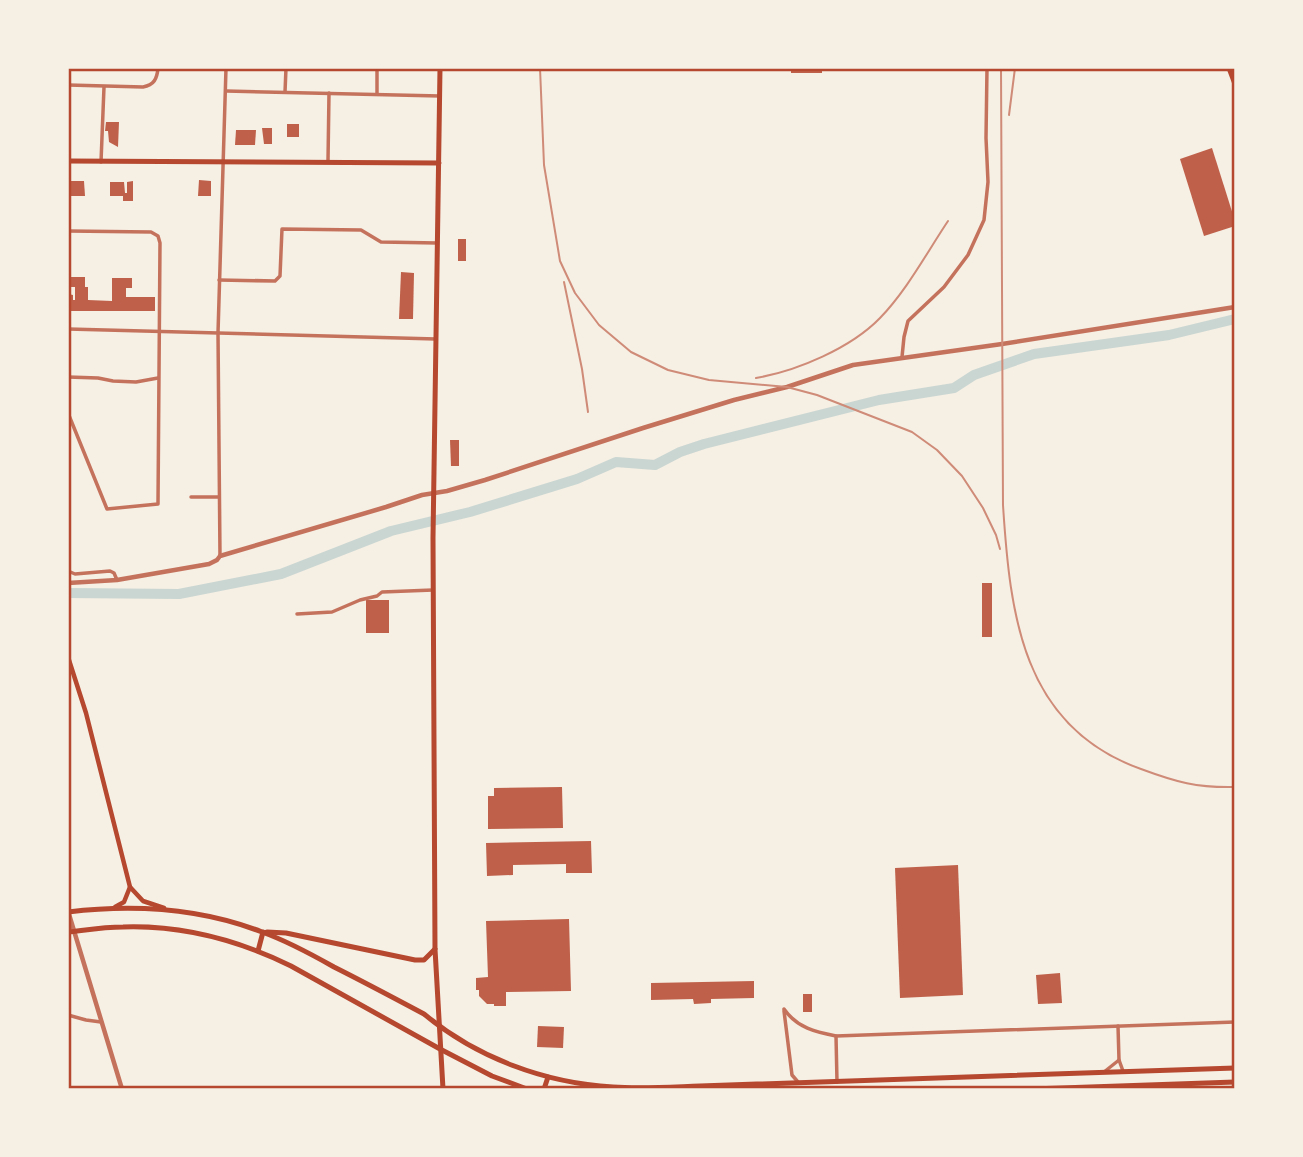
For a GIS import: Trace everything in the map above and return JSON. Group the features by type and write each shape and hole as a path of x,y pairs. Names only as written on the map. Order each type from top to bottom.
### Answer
{"main road":[{"path":"440,68 433,590 435,949 443,1089"},
{"path":"1229,68 1235,83"},
{"path":"68,161 439,163"},
{"path":"68,657 86,713 130,887 143,901 215,917 296,946 424,1014 438,1025 510,1065 548,1077 592,1086 625,1088 798,1083 837,1085 1235,1068"},
{"path":"114,907 124,902 130,887"},
{"path":"68,911 114,907 170,909"},
{"path":"71,932 143,927 180,930 207,935 258,951 291,966 492,1076 527,1089"},
{"path":"263,932 286,933 415,960 424,960 435,949"},
{"path":"258,951 263,932"},
{"path":"544,1089 548,1077"},
{"path":"1032,1089 1235,1082"}],"street":[{"path":"68,85 143,87 155,81 158,68"},
{"path":"220,556 218,332 226,68"},
{"path":"285,92 286,68"},
{"path":"377,68 377,94"},
{"path":"902,357 908,321 953,276 968,255 984,220 988,182 987,68"},
{"path":"101,162 104,87"},
{"path":"226,91 440,96"},
{"path":"328,163 329,93"},
{"path":"219,280 275,281 280,276 282,229 361,230 381,242 438,243"},
{"path":"68,230 151,232 158,236 158,504 107,509 68,413"},
{"path":"68,583 117,580 209,564 220,556 422,495 485,480 630,432 853,365 1235,307"},
{"path":"68,329 436,339"},
{"path":"68,377 98,377 136,383 158,378"},
{"path":"191,497 218,497"},
{"path":"68,571 75,574 110,571 117,580"},
{"path":"297,614 332,612 382,592 433,590"},
{"path":"68,911 71,932 122,1089"},
{"path":"798,1083 792,1074 784,1009 801,1026 836,1036 1235,1022"},
{"path":"68,1014 101,1022"},
{"path":"1118,1026 1119,1060 1123,1071"},
{"path":"836,1036 837,1085"},
{"path":"1103,1072 1119,1060"}],"building":[{"path":"791,68 822,68 822,73 791,73"},
{"path":"106,122 119,122 118,147 109,142 108,131 105,131"},
{"path":"287,124 299,124 299,137 287,137"},
{"path":"262,128 272,128 272,144 264,144"},
{"path":"236,130 256,130 255,145 235,145"},
{"path":"1212,148 1235,226 1204,236 1180,159"},
{"path":"199,180 211,181 211,196 198,196"},
{"path":"68,181 84,181 85,196 68,196"},
{"path":"133,181 133,201 123,201 123,196 110,196 110,182 124,182 127,193 127,182"},
{"path":"458,239 466,239 466,261 458,261"},
{"path":"401,272 414,273 413,319 399,319"},
{"path":"68,277 85,277 88,300 112,301 112,278 132,278 132,288 126,288 126,297 155,297 155,311 68,311 68,294 73,295 75,300 75,287 68,287"},
{"path":"450,440 459,440 459,466 451,466"},
{"path":"982,583 992,583 992,637 982,637"},
{"path":"366,600 389,600 389,633 366,633"},
{"path":"562,787 563,828 488,829 488,796 494,796 494,788"},
{"path":"591,841 592,873 566,873 566,864 513,865 513,875 487,876 486,843"},
{"path":"958,865 963,995 900,998 895,868"},
{"path":"569,919 571,991 506,992 506,1006 487,1004 479,996 476,978 488,977 486,921"},
{"path":"1060,973 1062,1003 1038,1004 1036,975"},
{"path":"754,981 754,998 711,999 711,1003 694,1004 693,999 651,1000 651,983"},
{"path":"803,994 812,994 812,1012 803,1012"},
{"path":"538,1026 564,1027 563,1048 537,1047"}],"waterway":[{"path":"68,593 179,594 281,574 391,531 470,512 577,479 616,462 655,465 680,452 704,444 879,400 954,388 974,375 1034,354 1169,335 1235,319"}],"railway":[{"path":"540,68 544,165 560,261 575,293 599,325 631,352 668,370 709,380 787,387 817,395 912,432 937,450 962,476 983,508 1000,549"},
{"path":"1001,68 1003,505 1011,586 1018,625 1030,662 1047,696 1070,725 1101,750 1141,769 1176,781 1235,787"},
{"path":"1009,115 1015,68"},
{"path":"756,378 806,364 839,348 868,329 899,296 948,221"},
{"path":"564,282 588,412"}]}
